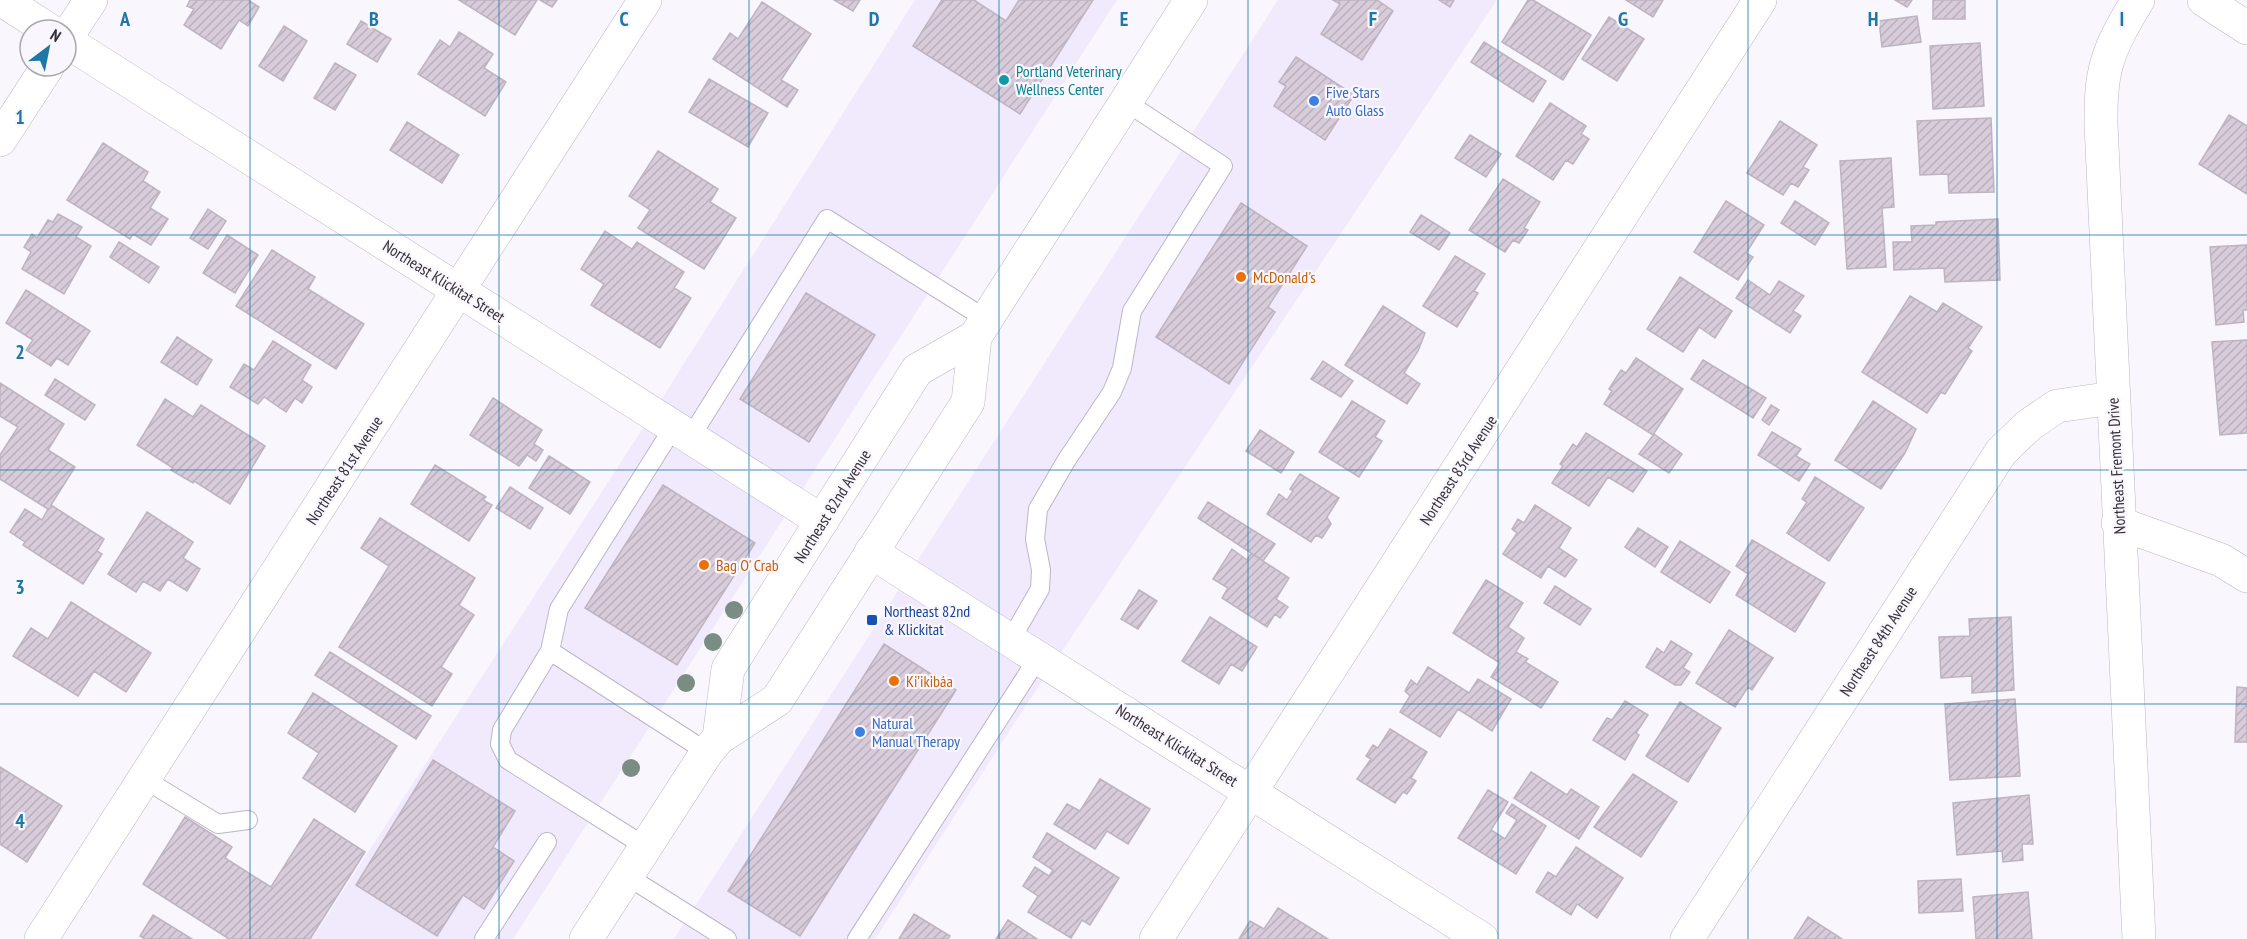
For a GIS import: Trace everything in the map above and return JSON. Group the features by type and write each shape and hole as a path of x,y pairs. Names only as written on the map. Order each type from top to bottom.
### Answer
{"street":[{"path":"2,0 30,18"},
{"path":"78,20 91,0"},
{"name":"Northeast 81st Avenue","path":"41,939 645,0"},
{"name":"Northeast 82nd Avenue","path":"713,745 728,669 917,370 980,328 1191,0"},
{"name":"Northeast 83rd Avenue","path":"1156,939 1760,0"},
{"name":"Northeast Fremont Drive","path":"2138,0 2107,63 2102,92 2101,124 2139,939"},
{"path":"2204,0 2247,28"},
{"name":"Northeast Klickitat Street","path":"78,47 822,521"},
{"path":"0,140 40,78"},
{"name":"Northeast 82nd Avenue","path":"586,939 713,745 777,700 968,402 980,328"},
{"name":"Northeast 84th Avenue","path":"1687,939 2001,452 2029,425 2057,406 2113,398"},
{"path":"2118,523 2221,560 2247,576"},
{"name":"Northeast Klickitat Street","path":"871,552 1482,939"}],"lane":[{"path":"1010,641 1040,589 1041,570 1035,539 1038,509 1066,461 1112,392 1122,368 1132,311 1222,166 1126,102"},
{"path":"646,847 508,760 500,744 502,730 550,651 559,609 827,219 980,328"},
{"path":"550,651 713,745"},
{"path":"857,939 1038,658"},
{"path":"144,779 218,824 248,820"},
{"path":"484,939 547,842"},
{"path":"627,876 727,939"}],"shaded area":[{"path":"915,0 1117,0 513,939 312,939 638,436"},
{"path":"1278,0 1497,0 1036,690 875,939 674,939"}],"building":[{"path":"190,0 248,0 259,7 248,26 239,20 221,49 184,25 194,9 187,6"},
{"path":"459,0 537,0 515,35"},
{"path":"540,0 557,0 552,7"},
{"path":"834,0 860,0 853,11"},
{"name":"Portland Veterinary Wellness Center","path":"942,0 974,0 1006,21 1019,0 1093,0 1020,114 913,46"},
{"path":"1333,0 1377,0 1393,11 1362,60 1321,34 1340,4"},
{"path":"1439,0 1454,0 1450,7"},
{"path":"1528,0 1533,0 1591,35 1563,80 1502,42"},
{"path":"1626,0 1663,0 1653,17"},
{"path":"1895,0 1912,0 1907,7"},
{"path":"1933,0 1965,0 1965,19 1933,19"},
{"path":"762,2 811,34 781,80 798,90 787,107 713,59 730,33 738,39"},
{"path":"1917,16 1921,42 1882,47 1879,21"},
{"path":"1609,17 1644,39 1617,81 1582,59"},
{"path":"361,21 391,39 377,62 347,44"},
{"path":"284,26 307,41 283,81 259,66"},
{"path":"459,32 493,54 484,68 506,82 485,116 418,74 440,40 450,47"},
{"path":"1484,42 1546,81 1533,102 1471,62"},
{"path":"1980,43 1984,106 1933,109 1930,46"},
{"name":"Five Stars Auto Glass","path":"1296,57 1354,95 1325,140 1274,106 1286,86 1279,82"},
{"path":"335,63 356,75 335,110 314,98"},
{"path":"709,79 768,113 748,147 689,112"},
{"path":"1550,103 1586,126 1581,134 1589,139 1573,164 1566,160 1553,180 1516,156"},
{"path":"2229,115 2247,126 2247,194 2199,164"},
{"path":"1991,118 1994,192 1949,193 1948,174 1920,175 1917,121"},
{"path":"1780,121 1817,145 1803,167 1809,170 1798,187 1791,183 1783,195 1747,173"},
{"path":"407,122 459,155 442,183 390,150"},
{"path":"1470,135 1501,154 1486,177 1455,158"},
{"path":"103,143 148,172 143,181 160,192 150,208 168,219 151,245 133,234 130,239 67,200"},
{"path":"658,151 718,189 710,202 736,218 704,269 638,228 650,210 629,196"},
{"path":"1891,158 1894,207 1882,208 1886,267 1847,269 1840,161"},
{"path":"1503,179 1540,202 1524,228 1528,230 1519,243 1513,240 1505,252 1469,230"},
{"path":"1726,201 1764,225 1746,253 1753,257 1738,280 1694,252"},
{"path":"1795,201 1829,223 1815,245 1781,223"},
{"name":"McDonald's","path":"1241,203 1307,246 1268,307 1275,312 1229,384 1156,337"},
{"path":"208,209 226,221 208,249 190,238"},
{"path":"58,214 82,227 76,237 91,246 64,294 22,269 31,252 24,247 32,234 37,238 48,220 53,222"},
{"path":"1421,215 1450,233 1439,250 1410,232"},
{"path":"1998,219 2000,280 1945,282 1944,268 1894,270 1893,242 1912,242 1911,226 1936,225 1936,222"},
{"path":"605,231 632,249 637,242 684,272 674,288 691,298 660,348 591,305 604,284 581,269"},
{"path":"227,235 258,255 235,293 203,273"},
{"path":"119,242 159,267 149,283 110,257"},
{"path":"2247,245 2247,310 2243,310 2244,322 2216,325 2210,247"},
{"path":"272,250 315,277 308,289 364,324 336,369 236,306"},
{"path":"1455,256 1485,274 1474,291 1478,293 1457,327 1423,306"},
{"path":"1680,277 1732,311 1715,338 1699,327 1683,352 1647,329"},
{"path":"1748,280 1770,295 1779,281 1804,296 1793,311 1801,316 1790,333 1736,298"},
{"path":"26,290 90,331 68,365 57,358 51,366 26,350 33,340 6,323"},
{"path":"806,293 875,335 809,442 740,399"},
{"path":"1910,296 1937,312 1943,303 1982,327 1968,348 1972,351 1945,394 1941,392 1927,413 1862,372"},
{"path":"1383,306 1425,333 1418,351 1404,373 1420,384 1407,404 1345,365"},
{"path":"177,337 212,360 197,385 161,362"},
{"path":"2247,340 2247,433 2220,435 2212,342"},
{"path":"273,341 311,365 302,380 312,387 302,403 295,398 286,412 264,397 258,404 230,387 244,364 254,370"},
{"path":"1636,358 1683,389 1653,435 1604,404 1612,391 1609,389 1621,370 1626,373"},
{"path":"1703,360 1766,398 1753,418 1691,379"},
{"path":"1323,361 1353,381 1341,397 1311,379"},
{"path":"55,379 95,405 85,420 45,395"},
{"path":"0,383 64,424 48,450 75,467 51,505 104,539 97,551 102,554 83,584 23,545 25,542 10,532 25,509 42,520 48,509 0,479 0,455 18,427 0,416"},
{"path":"493,398 542,430 534,444 543,450 536,461 527,455 519,466 470,435"},
{"path":"165,399 193,417 201,405 265,446 230,504 194,481 193,483 171,470 173,468 137,445"},
{"path":"1352,401 1385,421 1375,437 1382,441 1359,477 1319,452"},
{"path":"1873,401 1916,429 1905,453 1881,489 1835,460"},
{"path":"1771,405 1779,410 1769,425 1762,420"},
{"path":"1260,430 1294,452 1281,473 1246,451"},
{"path":"1772,432 1801,449 1796,456 1810,464 1799,481 1758,455"},
{"path":"1586,433 1647,471 1633,492 1608,477 1589,506 1552,483 1563,466 1560,464 1573,444 1577,447"},
{"path":"1654,434 1682,454 1669,473 1639,454"},
{"path":"549,456 590,482 570,514 529,488"},
{"path":"435,465 486,497 483,500 492,505 469,541 411,504"},
{"path":"1300,474 1339,498 1327,517 1331,524 1322,538 1316,535 1311,542 1267,514 1279,494 1287,500 1293,491 1290,489"},
{"path":"1815,477 1864,508 1829,561 1787,533 1807,502 1802,499"},
{"path":"663,485 755,543 677,665 585,608"},
{"path":"510,487 543,508 530,529 496,508"},
{"path":"1208,502 1275,544 1263,561 1198,518"},
{"path":"1535,505 1571,528 1559,548 1577,560 1565,577 1548,566 1541,578 1503,554 1517,533 1512,529 1518,519 1524,523"},
{"path":"147,512 193,542 183,558 200,569 187,591 168,579 160,591 143,581 136,592 108,574"},
{"path":"380,518 475,578 459,605 474,615 441,667 452,674 432,706 339,647 389,566 361,548"},
{"path":"1638,528 1668,547 1655,567 1625,547"},
{"path":"1752,540 1825,583 1795,632 1736,595 1748,574 1736,566"},
{"path":"1680,541 1730,572 1710,603 1661,572"},
{"path":"1232,549 1247,560 1251,553 1289,578 1276,599 1288,607 1280,618 1275,614 1267,627 1222,598 1228,588 1213,579"},
{"path":"1486,580 1523,603 1508,627 1524,638 1516,652 1528,659 1525,662 1558,682 1541,708 1491,677 1500,663 1453,633"},
{"path":"1555,586 1591,609 1580,625 1544,603"},
{"path":"1139,590 1157,601 1138,629 1121,619"},
{"path":"71,602 151,653 126,692 94,671 78,696 13,656 31,628 48,639"},
{"path":"1210,617 1257,647 1242,671 1231,664 1219,684 1182,661"},
{"path":"2011,617 2014,690 1972,693 1972,676 1941,678 1939,637 1970,636 1969,619"},
{"path":"1729,630 1773,658 1752,690 1748,687 1735,707 1696,683"},
{"path":"1671,641 1692,654 1683,668 1690,672 1681,685 1675,685 1646,667 1657,648 1664,653"},
{"path":"884,644 956,690 800,936 728,891"},
{"path":"330,652 431,716 416,739 315,675"},
{"path":"1428,667 1469,693 1478,679 1511,699 1492,731 1458,709 1440,737 1400,712 1410,696 1405,691 1411,680 1417,685"},
{"path":"2237,687 2247,688 2247,742 2235,742"},
{"path":"313,693 397,746 355,812 303,778 319,753 288,733"},
{"path":"2015,699 2020,776 1950,780 1945,704"},
{"path":"1625,701 1648,715 1636,733 1639,735 1625,760 1593,740 1607,718 1612,720"},
{"path":"1680,702 1721,728 1688,782 1646,756"},
{"path":"1390,729 1427,752 1411,778 1416,781 1407,794 1403,792 1395,803 1357,779 1371,759 1366,756 1373,745 1378,748"},
{"path":"433,760 515,811 493,847 514,861 484,909 463,895 437,936 356,885"},
{"path":"0,767 62,806 27,862 0,844"},
{"path":"1531,772 1567,795 1571,789 1599,807 1579,839 1514,798"},
{"path":"1633,774 1677,802 1641,857 1594,827"},
{"path":"1100,779 1150,809 1128,844 1107,831 1095,849 1054,824 1067,804 1080,811"},
{"path":"1488,790 1508,802 1491,830 1505,839 1517,820 1506,813 1512,804 1546,826 1516,874 1458,838"},
{"path":"2029,795 2033,844 2022,844 2023,860 2003,862 2002,851 1957,855 1953,803"},
{"path":"185,817 232,847 225,858 271,887 314,819 365,852 310,939 229,939 143,884"},
{"path":"1047,833 1119,878 1090,925 1082,920 1071,938 1028,912 1038,896 1023,886 1035,867 1049,876 1053,870 1033,857"},
{"path":"1576,847 1623,878 1597,918 1577,904 1571,915 1536,892 1548,872 1556,877"},
{"path":"1961,879 1963,911 1919,913 1918,881"},
{"path":"2028,892 2032,939 1976,939 1973,897"},
{"path":"1278,908 1328,939 1239,939 1250,921 1264,929"},
{"path":"914,914 950,936 948,939 899,939"},
{"path":"153,915 192,939 145,939 140,936"},
{"path":"1808,917 1842,939 1794,939"},
{"path":"1008,920 1037,939 996,939"}],"place":[{"name":"Portland Veterinary Wellness Center","path":"1004,80"},
{"name":"Five Stars Auto Glass","path":"1314,101"},
{"name":"McDonald's","path":"1241,277"},
{"name":"Bag O' Crab","path":"704,565"},
{"name":"Northeast 82nd & Klickitat","path":"872,620"},
{"name":"Ki’ikibáa","path":"894,681"},
{"name":"Natural Manual Therapy","path":"860,732"}]}
